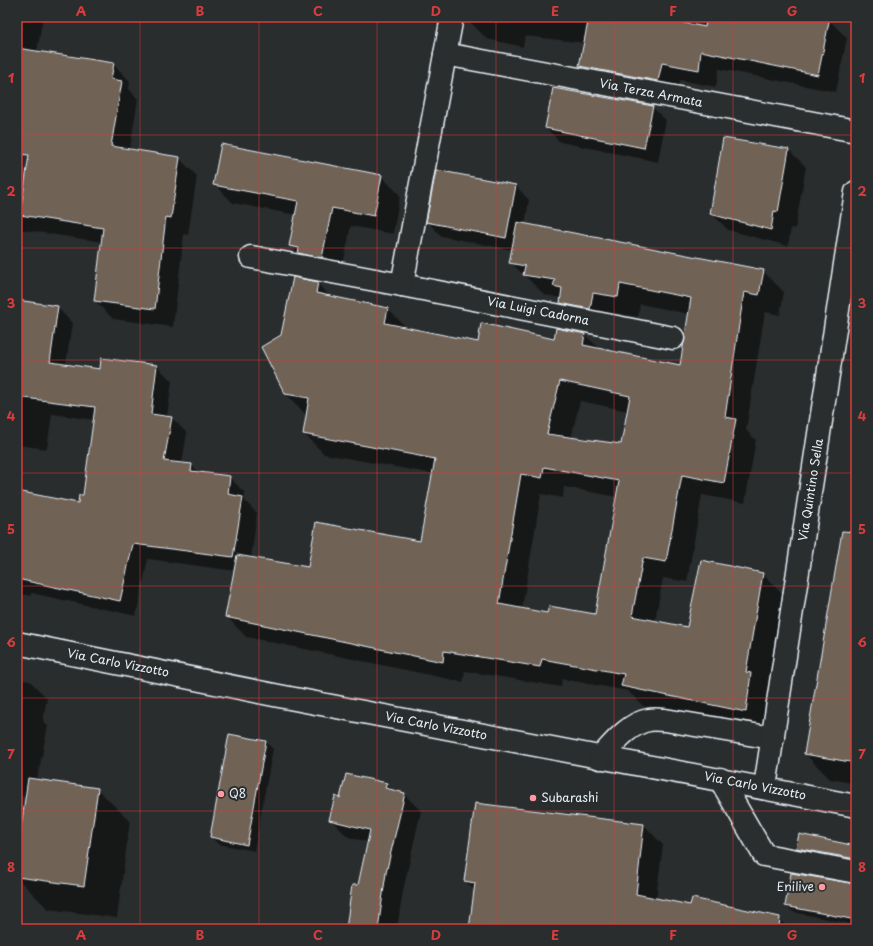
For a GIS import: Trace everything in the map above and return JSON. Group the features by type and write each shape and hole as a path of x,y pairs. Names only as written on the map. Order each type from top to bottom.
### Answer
{"street":[{"path":"402,285 452,17"},
{"name":"Via Terza Armata","path":"445,54 856,131"},
{"name":"Via Quintino Sella","path":"765,787 856,192"},
{"name":"Via Luigi Cadorna","path":"251,257 673,338"},
{"name":"Via Carlo Vizzotto","path":"17,643 600,758 765,787 856,806"},
{"path":"600,758 618,738 638,724 649,720 665,720 773,738"},
{"path":"720,779 764,855 856,872"}],"building":[{"path":"589,17 654,17 705,27 707,17 830,17 818,75 701,51 699,70 662,63 658,81 579,66"},
{"path":"17,48 114,63 111,79 122,81 111,146 180,157 171,218 166,217 155,309 94,301 103,228 20,215 29,155 17,154"},
{"path":"553,88 653,106 644,148 545,128"},
{"path":"723,138 789,149 778,212 774,211 771,230 710,214"},
{"path":"221,144 382,175 374,216 332,208 322,258 298,253 299,248 289,246 298,201 213,185"},
{"path":"436,170 516,185 506,238 426,222"},
{"path":"517,222 764,270 759,295 744,292 725,417 736,419 724,483 682,475 666,562 643,558 632,616 687,627 701,560 763,573 746,672 751,673 746,712 621,686 624,674 542,659 540,667 444,651 443,662 225,617 237,555 308,567 316,522 420,541 435,459 303,434 309,398 285,394 261,347 281,335 293,277 318,282 316,293 388,308 385,323 478,342 481,323 554,339 556,328 585,334 583,345 680,365 691,298 620,284 618,297 593,293 590,309 560,303 562,288 553,286 555,280 523,275 525,266 509,263","holes":["560,381 630,396 621,444 547,434","544,467 619,481 595,614 549,606 547,613 499,604 521,474 542,478"]},
{"path":"17,300 58,306 50,362 100,369 101,358 157,365 151,414 172,417 164,461 192,464 191,471 230,476 228,494 243,497 233,557 133,544 120,601 17,579 17,491 78,503 79,495 83,495 95,407 17,397"},
{"path":"842,531 856,532 856,763 804,754"},
{"path":"229,734 266,741 247,845 210,837"},
{"path":"346,774 387,783 385,788 405,793 386,873 378,929 346,929 352,885 358,885 370,830 329,820 335,796 340,798"},
{"path":"28,778 98,788 84,886 17,877 17,856"},
{"path":"475,803 644,824 636,894 690,905 692,898 780,917 779,929 469,929 475,883 464,881"},
{"path":"799,834 856,846 856,859 796,848"},
{"path":"791,873 856,884 856,920 785,906"}],"place":[{"name":"Q8","path":"221,794"},
{"name":"Subarashi","path":"533,798"},
{"name":"Enilive","path":"822,887"}]}
